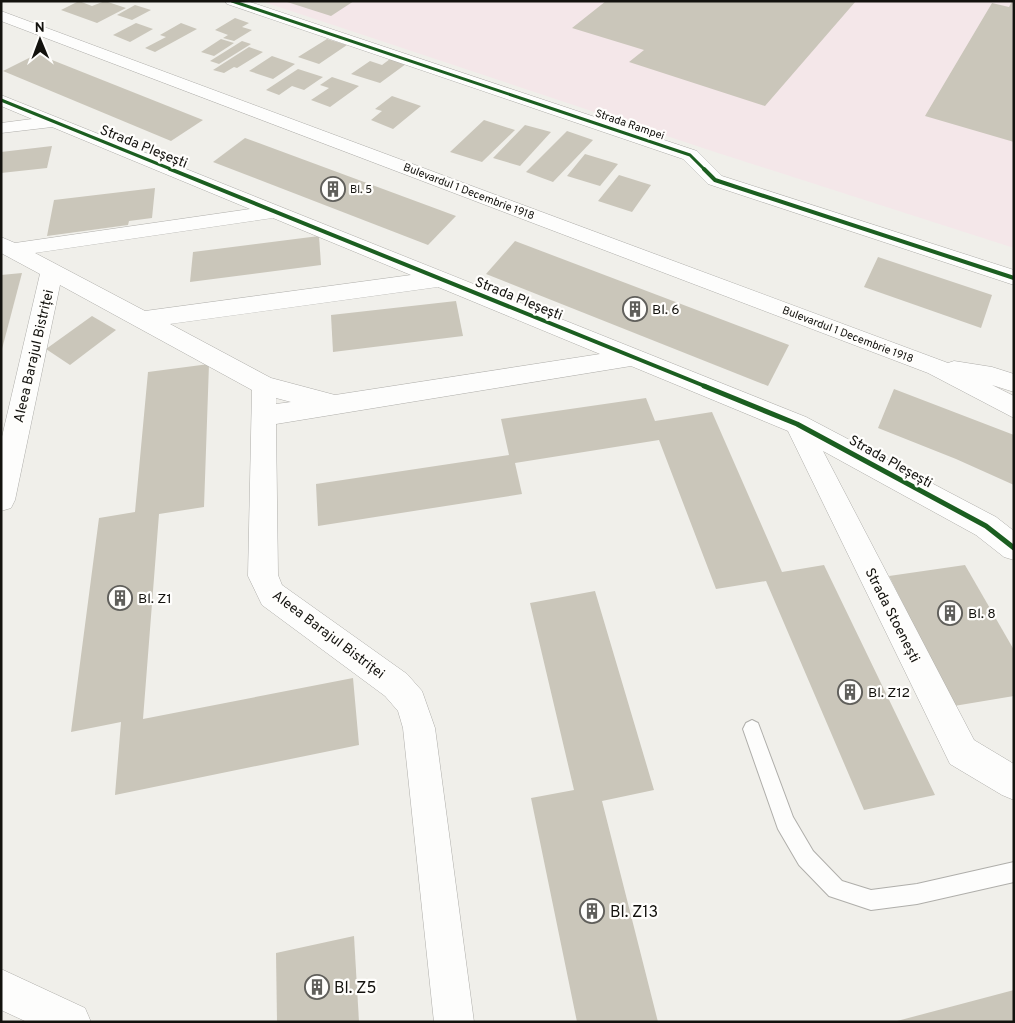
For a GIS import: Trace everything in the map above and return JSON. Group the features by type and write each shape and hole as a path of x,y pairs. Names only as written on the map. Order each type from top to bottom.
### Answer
{"street":[{"name":"Strada Rampei","path":"232,1 690,155 715,180 1014,278"},
{"name":"Bulevardul 1 Decembrie 1918","path":"1,16 936,367 1014,408"},
{"name":"Strada Pleșești","path":"1,100 797,424 986,526 1014,548"},
{"path":"1,128 56,122"},
{"path":"6,247 276,212"},
{"name":"Aleea Barajul Bistriței","path":"6,247 264,385 263,576 272,595 396,685 411,702 422,747 454,1022"},
{"name":"Aleea Barajul Bistriței","path":"1,500 52,272"},
{"path":"142,320 441,279"},
{"path":"263,416 634,357"},
{"name":"Bulevardul 1 Decembrie 1918","path":"936,367 992,376 1014,383"},
{"path":"264,385 336,404"},
{"name":"Strada Stoenești","path":"797,424 962,752 1014,783"},
{"path":"1,988 71,1022"}],"lane":[{"path":"752,729 785,822 806,858 836,889 871,900 916,894 1014,872"}],"shaded area":[{"path":"261,1 1014,1 1014,248 715,152"}],"building":[{"path":"79,1 92,6 105,1 126,8 97,23 61,10"},
{"path":"284,1 354,1 331,16"},
{"path":"606,1 856,1 765,106 629,62 644,50 572,28"},
{"path":"1012,1 1014,142 925,116 992,3 1009,7"},
{"path":"135,5 151,10 132,20 117,15"},
{"path":"235,18 249,23 242,27 252,30 234,41 223,38 228,35 215,30"},
{"path":"136,23 153,29 130,42 113,35"},
{"path":"181,23 197,29 155,52 145,48 166,37 160,35"},
{"path":"221,39 234,43 214,56 201,52"},
{"path":"327,39 347,45 319,64 298,57"},
{"path":"242,41 251,44 219,64 210,61"},
{"path":"249,47 263,52 237,68 234,67 224,73 213,70"},
{"path":"37,54 203,120 171,141 3,71"},
{"path":"272,56 295,64 273,79 249,71"},
{"path":"394,56 410,61 380,83 351,74 370,61 382,65"},
{"path":"298,69 323,77 304,90 292,86 279,95 266,90"},
{"path":"332,77 359,86 330,107 311,100 329,88 320,85"},
{"path":"392,96 421,106 393,129 371,120 382,111 375,109"},
{"path":"484,120 515,130 482,162 450,152"},
{"path":"525,125 551,132 520,166 493,158"},
{"path":"567,131 593,140 553,182 526,172"},
{"name":"Bl. 5","path":"245,138 456,216 428,245 213,162"},
{"path":"52,146 47,168 1,173 1,152"},
{"path":"585,154 618,164 600,186 567,176"},
{"path":"619,175 651,185 632,212 598,201"},
{"path":"155,188 152,218 129,221 128,225 47,236 54,200"},
{"path":"319,236 321,265 190,282 193,252"},
{"name":"Bl. 6","path":"515,241 789,345 768,386 486,274"},
{"path":"878,257 992,295 981,328 864,287"},
{"path":"22,273 2,349 1,349 1,275"},
{"path":"456,301 463,336 333,352 331,315"},
{"path":"92,316 116,330 70,365 46,349"},
{"name":"Bl. Z1","path":"209,364 204,507 159,514 143,719 353,678 359,745 115,795 121,722 71,732 99,518 135,512 148,372"},
{"path":"894,389 1014,435 1014,485 956,459 878,428"},
{"name":"Bl. Z12","path":"646,398 655,421 712,412 782,572 824,565 935,795 864,810 766,581 716,589 659,440 515,463 522,494 318,526 316,484 509,455 501,419"},
{"name":"Bl. 8","path":"965,565 1014,650 1014,696 954,706 889,576"},
{"name":"Bl. Z13","path":"595,591 654,790 602,801 658,1022 577,1022 531,798 574,790 530,603"},
{"name":"Bl. Z5","path":"354,936 359,1022 277,1022 276,953"},
{"path":"1014,990 1014,1022 897,1022 897,1021"}],"cycle path":[{"path":"232,1 690,155 715,180 1014,278"},
{"path":"1,100 797,424 986,526 1014,548"}],"place":[{"name":"Bl. 5","path":"333,189"},
{"name":"Bl. 6","path":"635,309"},
{"name":"Bl. Z1","path":"120,598"},
{"name":"Bl. 8","path":"950,613"},
{"name":"Bl. Z12","path":"850,692"},
{"name":"Bl. Z13","path":"592,911"},
{"name":"Bl. Z5","path":"317,987"}]}
